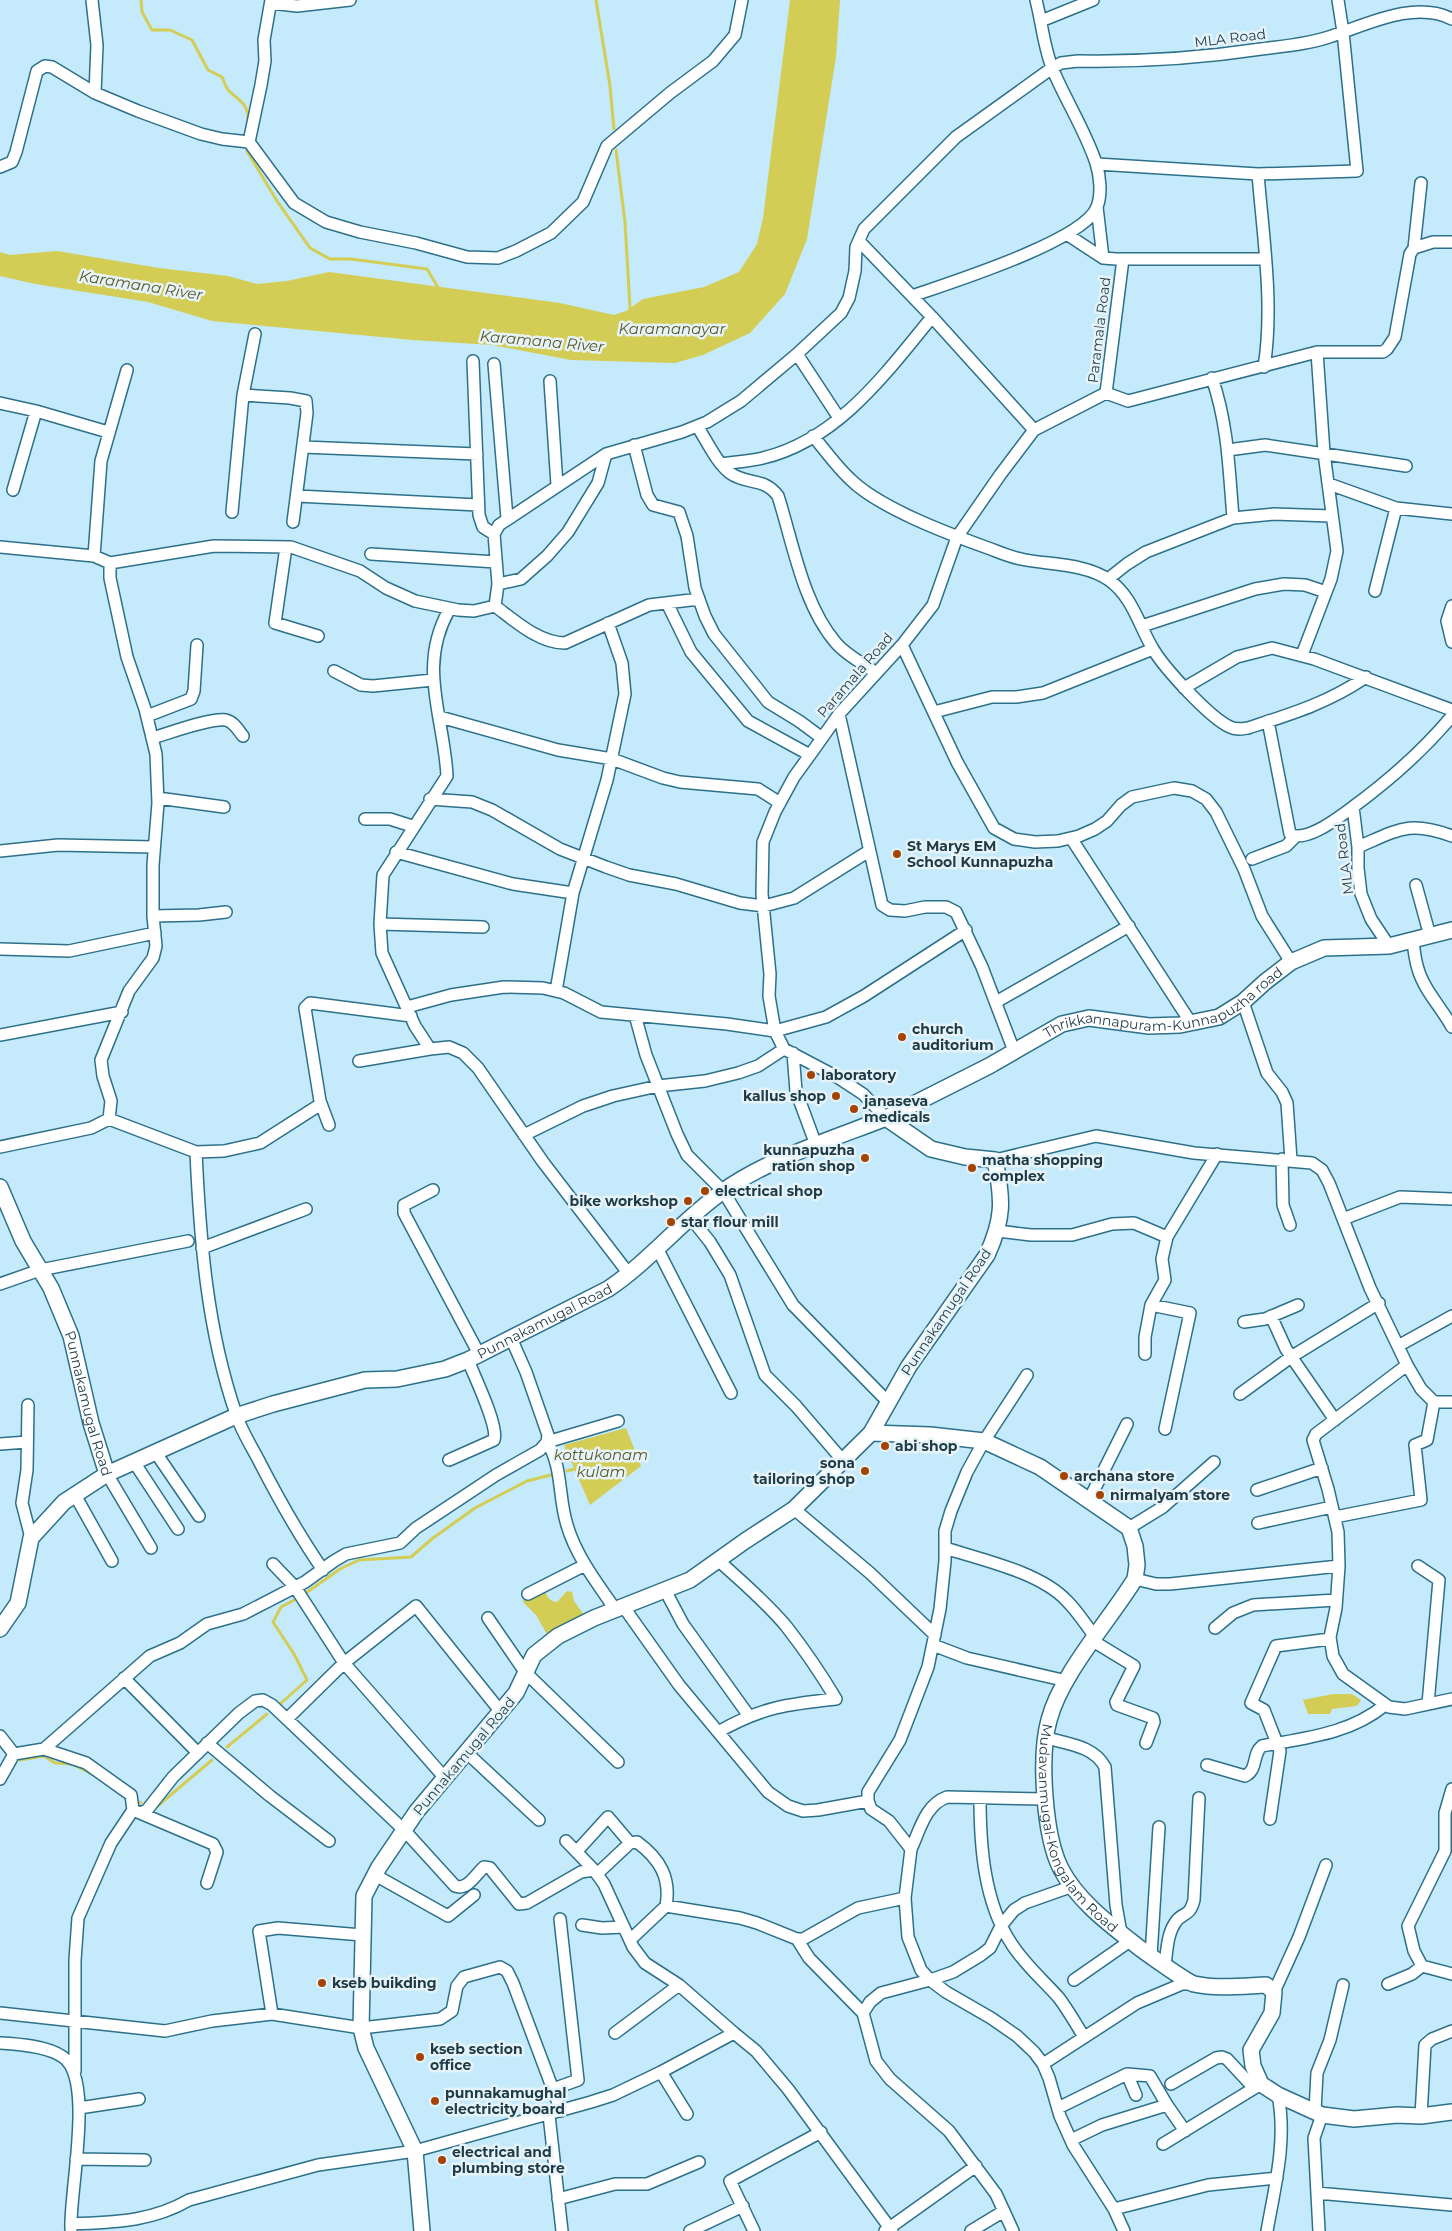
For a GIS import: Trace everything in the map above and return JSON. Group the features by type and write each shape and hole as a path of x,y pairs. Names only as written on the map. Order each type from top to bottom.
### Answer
{"street":[{"path":"92,0 96,45 96,93"},
{"path":"249,142 265,60 264,40 271,2 297,6 350,0"},
{"path":"0,167 12,162 16,152 35,75 41,68 52,67 59,69 96,93 201,134 249,142 294,203 326,222 360,232 416,243 467,257 498,258 516,251 552,232 583,202 607,146 670,93 713,61 735,35 742,0"},
{"path":"1036,0 1052,68 1097,164 1100,185 1097,208 1103,258"},
{"path":"1041,21 1093,0"},
{"path":"1097,164 1258,174 1357,170 1338,0"},
{"name":"MLA Road","path":"859,241 864,229 956,137 1061,63 1208,57 1278,47 1330,37 1385,17 1416,11 1431,11 1452,19"},
{"path":"1258,174 1264,259 1267,347 1264,367"},
{"path":"1106,393 1128,400 1317,352 1377,353 1387,349 1395,337 1410,254 1414,248 1421,183"},
{"path":"912,296 980,272 1068,235 1087,222 1097,208"},
{"path":"1068,235 1103,258 1264,259"},
{"path":"495,606 498,584 494,534 498,525 606,454 682,432 697,426 741,401 797,354 841,313 849,298 855,271 856,247 859,241 932,317 1034,430"},
{"path":"1414,248 1433,242 1452,242"},
{"name":"Paramala Road","path":"788,1051 775,1032 769,996 770,974 762,894 763,842 780,803 839,714 902,645 933,605 957,537 1034,430 1106,393 1123,259"},
{"path":"721,464 769,456 813,436 840,418 884,376 932,317"},
{"path":"232,512 244,395 255,334"},
{"path":"1302,655 1331,580 1337,551 1324,453 1317,352"},
{"path":"797,354 840,418"},
{"path":"473,361 479,515 483,526 494,534"},
{"path":"494,364 506,518"},
{"path":"94,556 101,461 127,370"},
{"path":"1212,378 1221,405 1228,450 1233,518"},
{"path":"550,381 557,485"},
{"path":"244,395 290,398 306,402 307,412 293,522"},
{"path":"0,403 36,411 108,432"},
{"path":"14,490 36,411"},
{"path":"697,426 721,464 731,473 740,478 762,483 772,489 778,496 800,568 818,618 837,644 876,673"},
{"path":"813,436 850,480 869,494 902,512 957,537 1019,559 1086,570 1108,579 1117,586 1138,615 1153,649 1184,688 1232,728 1238,730 1310,708 1344,693 1366,677"},
{"path":"634,445 648,495 653,505 679,512 683,522 699,599 714,634 768,702 822,738"},
{"path":"1228,450 1265,445 1406,466"},
{"path":"303,447 476,454"},
{"path":"498,584 521,579 547,556 568,532 598,483 606,454"},
{"path":"1329,484 1396,508 1452,514"},
{"path":"297,496 478,505"},
{"path":"1375,591 1396,508"},
{"path":"1108,579 1146,552 1233,518 1274,514 1331,516"},
{"path":"0,547 94,556 110,563 214,546 286,547 360,571 386,588 415,601 449,610 474,611 495,606 530,632 556,643 573,641 649,605 699,599"},
{"path":"286,547 275,623 318,636"},
{"path":"371,554 496,562"},
{"path":"109,1119 111,1101 103,1076 101,1060 130,991 153,958 156,946 153,916 154,847 158,798 156,754 147,716 127,657 110,578 110,563"},
{"path":"1142,626 1255,589 1284,584 1305,585 1326,592"},
{"path":"667,603 692,652 748,721 810,756"},
{"path":"1452,606 1446,621 1452,642"},
{"path":"430,1049 409,1012 382,953 380,924 383,875 412,826 447,776 432,670 437,637 449,610"},
{"path":"556,991 573,893 612,759 625,694 625,678 622,663 608,623"},
{"path":"147,716 191,699 194,691 197,645"},
{"path":"902,645 957,762 994,828 1014,839 1058,841 1079,836 1107,821 1121,804 1132,797 1143,793 1174,788 1192,791 1206,799 1244,869 1262,916 1291,962"},
{"path":"1184,688 1237,657 1272,648 1302,655 1366,677 1452,710"},
{"path":"934,712 992,697 1016,697 1043,693 1153,649"},
{"path":"334,671 361,685 373,686 433,680"},
{"path":"839,714 882,905 890,910 905,911 925,907 946,907 956,912 966,930 1014,1051"},
{"name":"MLA Road","path":"1389,946 1371,919 1361,894 1353,807 1390,780 1428,744 1452,716"},
{"path":"440,717 558,750 612,759 663,778 680,782 758,789 780,803"},
{"path":"152,738 212,722 227,720 235,725 242,736"},
{"path":"1268,721 1290,834 1295,836 1309,834 1325,826 1353,807"},
{"path":"158,798 224,807"},
{"path":"430,799 472,802 492,810 560,849 629,875 676,884 740,904 764,906 794,898 869,851"},
{"path":"365,819 390,819 412,826"},
{"path":"1358,847 1398,830 1419,826 1452,836"},
{"path":"1252,859 1286,846 1295,836"},
{"path":"1071,838 1191,1023"},
{"path":"0,851 58,844 154,847"},
{"path":"396,852 513,884 573,893"},
{"path":"1416,885 1430,936"},
{"path":"153,916 199,915 226,912"},
{"path":"380,924 483,927"},
{"path":"996,1002 1129,926"},
{"path":"329,1125 321,1104 306,1018 305,1008 310,1003 409,1012 451,995 504,987 543,988 556,991 601,1012 775,1032 826,1017 966,930"},
{"name":"Thrikkannapuram-Kunnapuzha road","path":"886,1118 1062,1024 1090,1018 1149,1026 1191,1023 1219,1017 1243,1002 1291,962 1324,948 1389,946 1452,930"},
{"path":"0,949 68,951 155,933"},
{"path":"1413,941 1418,968 1425,985 1442,1008 1452,1027"},
{"path":"1243,1002 1267,1073 1282,1092 1287,1103 1283,1205 1290,1224"},
{"path":"0,1035 122,1012"},
{"path":"635,1015 646,1055 687,1155 723,1191 793,1305 823,1337 859,1370 888,1402"},
{"path":"359,1061 448,1047 463,1053 478,1068 524,1135 629,1274"},
{"path":"524,1135 583,1106 613,1096 658,1086 705,1081 738,1073 758,1066 788,1051"},
{"path":"788,1051 837,1077 863,1094 886,1118 931,1149 995,1160 1096,1136 1158,1147 1312,1162 1322,1170 1370,1288 1379,1303 1407,1365 1421,1389 1434,1402 1452,1402"},
{"path":"788,1051 796,1091 816,1145"},
{"path":"0,1147 91,1128 109,1119 196,1152 224,1151 260,1143 321,1104"},
{"name":"Punnakamugal Road","path":"0,1187 22,1241 51,1288 71,1336 90,1423 106,1474 236,1416 273,1404 364,1380 410,1377 445,1369 473,1357 608,1289 629,1274 690,1217 723,1191 774,1164 816,1145 886,1118"},
{"path":"196,1152 202,1248 218,1352 236,1416 296,1531 323,1570"},
{"path":"1145,1354 1145,1336 1152,1305 1165,1280 1162,1259 1167,1237 1217,1154"},
{"name":"Punnakamugal Road","path":"422,2231 415,2151 366,2048 361,2028 364,1896 375,1875 416,1811 516,1693 534,1655 558,1636 619,1608 690,1580 719,1561 744,1541 794,1509 871,1434 909,1366 987,1255 998,1231 1001,1216 1000,1186 995,1160"},
{"path":"433,1190 404,1205 404,1213 473,1357 495,1436 494,1440 448,1460"},
{"path":"1343,1219 1400,1197 1452,1199"},
{"path":"202,1248 306,1209"},
{"path":"690,1217 710,1242 730,1275 765,1374 796,1406 844,1462"},
{"path":"998,1231 1031,1235 1072,1234 1112,1224 1134,1223 1167,1237"},
{"path":"0,1284 40,1270 188,1241"},
{"path":"657,1248 731,1394"},
{"path":"1240,1394 1291,1357 1379,1303"},
{"path":"1152,1305 1190,1313 1165,1429"},
{"path":"1244,1322 1271,1316 1298,1305"},
{"path":"1271,1316 1291,1357 1335,1420"},
{"path":"1398,1346 1452,1316"},
{"path":"511,1338 526,1372 548,1435 547,1442 554,1453 567,1525 586,1565 619,1608 679,1685 768,1792 788,1806 803,1811 868,1801"},
{"path":"1407,1365 1316,1434 1313,1440 1338,1532 1339,1566 1330,1639 1333,1656 1343,1674 1385,1705 1405,1709 1452,1699"},
{"path":"911,1849 889,1821 871,1808 868,1801 868,1792 893,1752 907,1723 928,1667 940,1609 945,1531 951,1511 967,1472 984,1441 1027,1375"},
{"path":"1258,1523 1421,1500 1415,1445 1427,1440 1434,1402"},
{"path":"0,1630 18,1603 32,1538 22,1503 27,1470 28,1405"},
{"path":"44,1749 150,1656 180,1643 207,1624 242,1614 295,1587 346,1554 400,1543 416,1528 496,1475 540,1450 547,1442 618,1421"},
{"path":"1089,1500 1127,1424"},
{"path":"871,1434 930,1435 984,1441 1040,1467 1129,1528 1163,1507 1214,1462"},
{"path":"0,1444 27,1442"},
{"path":"156,1453 199,1516"},
{"path":"134,1462 178,1529"},
{"path":"1257,1490 1322,1468"},
{"path":"32,1538 64,1502 106,1474 151,1548"},
{"path":"75,1495 112,1562"},
{"path":"794,1509 870,1573 934,1640 967,1658 1067,1682"},
{"name":"Mudavanmugal-Kongalam Road","path":"1129,1528 1135,1546 1137,1565 1134,1579 1057,1696 1048,1721 1044,1799 1055,1851 1061,1869 1073,1886 1089,1905 1126,1937 1192,1984"},
{"path":"945,1548 1046,1584 1066,1600 1094,1639 1134,1666 1116,1702 1117,1705 1153,1718 1154,1722 1146,1743"},
{"path":"718,1732 761,1711 790,1704 836,1699 817,1668 785,1625 719,1561"},
{"path":"273,1564 295,1587 344,1663 444,1777"},
{"path":"528,1594 586,1565"},
{"path":"1134,1579 1156,1584 1170,1584 1339,1566"},
{"path":"1418,1566 1439,1580 1428,1704"},
{"path":"664,1590 683,1624 749,1716"},
{"path":"1216,1628 1240,1609 1253,1605 1336,1600"},
{"path":"287,1719 344,1663 416,1606 501,1712"},
{"path":"488,1618 525,1672 618,1762"},
{"path":"1270,1819 1280,1751 1264,1710 1250,1703 1276,1646 1330,1639"},
{"path":"124,1678 198,1753"},
{"path":"630,1940 666,1906 668,1891 659,1864 637,1842 630,1843 596,1872 581,1872 547,1890 534,1900 519,1904 490,1868 484,1867 465,1887 459,1888 404,1831 272,1705 263,1700 255,1701 239,1713 173,1777 147,1810 137,1812 111,1843 78,1918 75,1960 75,2071 79,2108 71,2227 154,2216 170,2211 189,2200 318,2165 415,2151 549,2115 613,2095 734,2033"},
{"path":"1206,1764 1246,1776 1251,1774 1258,1750 1262,1746 1342,1730 1371,1716 1385,1705"},
{"path":"0,1736 14,1754"},
{"path":"1047,1738 1090,1750 1101,1759 1105,1767 1116,1905 1126,1937 1074,1980"},
{"path":"207,1743 329,1842"},
{"path":"14,1754 44,1749 86,1763 131,1795 137,1812 213,1844 217,1852 207,1883"},
{"path":"466,1752 539,1820"},
{"path":"0,1779 14,1754"},
{"path":"1452,1788 1445,1813 1445,1851 1408,1926 1414,1951 1422,1966 1452,1974"},
{"path":"1044,1799 947,1797 937,1800 929,1809 911,1849 905,1898 908,1936 921,1970 930,1980 1017,2036 1043,2064 1071,2140 1114,2209 1124,2231"},
{"path":"980,1798 983,1858 991,1895 1001,1926 1026,1964 1060,2000 1084,2037"},
{"path":"1165,1965 1170,1934 1175,1922 1191,1910 1194,1900 1199,1798"},
{"path":"577,1851 608,1817 630,1843"},
{"path":"1151,1956 1160,1827"},
{"path":"566,1841 596,1872 630,1940 645,1963 679,1985 756,2051 821,2132 889,2230 976,2166"},
{"path":"1257,2086 1251,2050 1272,2013 1274,1992 1299,1937 1326,1865"},
{"path":"375,1875 448,1916 474,1895"},
{"path":"863,2013 870,2002 881,1993 953,1972 982,1955 990,1948 1001,1926 1014,1910 1025,1903 1073,1886"},
{"path":"666,1906 740,1918 758,1923 797,1939 803,1939 858,1908 905,1898"},
{"path":"553,2089 578,2080 560,1919"},
{"path":"582,1925 602,1928 624,1927"},
{"path":"272,2014 259,1931 278,1928 362,1935"},
{"path":"797,1939 809,1958 863,2013 876,2062 890,2078 950,2131 996,2194 1013,2231"},
{"path":"1388,1984 1412,1974 1422,1966"},
{"path":"0,2013 165,2031 212,2021 272,2014 361,2028 440,2019 452,2010 457,1986 464,1977 500,1967 507,1971 513,1983 561,2111"},
{"path":"1043,2064 1137,2003 1182,1984 1211,1986 1266,1985 1274,1992"},
{"path":"615,2033 679,1985"},
{"path":"1318,2231 1317,2193 1314,2174 1314,2138 1319,2113 1317,2073 1330,2040 1343,1985"},
{"path":"1421,2116 1425,2045 1432,2039 1452,2031"},
{"path":"0,2043 49,2050 64,2058 75,2071"},
{"path":"1171,2084 1222,2057 1227,2059 1257,2086 1319,2113 1354,2119 1397,2115 1421,2116 1452,2112"},
{"path":"661,2072 688,2114"},
{"path":"1058,2108 1127,2074 1150,2076 1166,2105 1185,2130"},
{"path":"1127,2074 1136,2095"},
{"path":"1163,2144 1257,2086"},
{"path":"1267,2231 1277,2178 1282,2117 1278,2095"},
{"path":"79,2108 139,2099"},
{"path":"1071,2140 1102,2125 1166,2105"},
{"path":"549,2115 562,2231"},
{"path":"754,2231 730,2181 821,2132"},
{"path":"76,2159 145,2160"},
{"path":"558,2199 615,2184 647,2184 699,2162"},
{"path":"1114,2209 1208,2185 1277,2178"},
{"path":"1317,2193 1452,2205"},
{"path":"690,2231 743,2206"},
{"path":"971,2231 1004,2211"}],"water":[{"name":"Karamanayar","path":"790,0 840,0 836,57 807,239 785,294 750,333 703,355 675,363 571,360 492,345 413,340 212,321 148,302 35,284 0,276 0,252 10,255 57,251 159,268 228,276 257,284 287,281 329,272 560,303 614,315 626,311 643,299 704,287 739,272 757,244 763,218"},
{"name":"kottukonam kulam","path":"626,1428 641,1466 590,1505 564,1445"},
{"path":"544,1590 550,1599 557,1602 567,1591 572,1592 574,1601 584,1615 549,1638 536,1615 523,1602 523,1598 528,1599"},
{"path":"1333,1694 1352,1694 1361,1700 1357,1706 1332,1709 1330,1714 1308,1714 1303,1700"}],"waterway":[{"path":"141,0 142,12 152,30 170,30 192,40 208,70 222,77 228,90 245,106 248,120"},
{"path":"596,0 610,86 614,129"},
{"path":"616,150 625,222 630,308 632,310"},
{"path":"247,151 277,201 310,248 330,259 351,259 427,269 439,289"},
{"path":"567,1471 578,1468"},
{"path":"303,1595 340,1569 359,1560 411,1557 433,1538 475,1508 527,1481 551,1475"},
{"path":"280,1704 307,1680 294,1654 273,1622 281,1607 298,1598"},
{"path":"227,1747 267,1714"},
{"path":"20,1760 44,1756 55,1763 72,1764 92,1774"},
{"path":"154,1809 212,1760"}],"place":[{"name":"St Marys EM School Kunnapuzha","path":"897,854"},
{"name":"church auditorium","path":"902,1037"},
{"name":"laboratory","path":"811,1075"},
{"name":"kallus shop","path":"836,1096"},
{"name":"janaseva medicals","path":"854,1109"},
{"name":"kunnapuzha ration shop","path":"865,1158"},
{"name":"matha shopping complex","path":"972,1168"},
{"name":"electrical shop","path":"705,1191"},
{"name":"bike workshop","path":"688,1201"},
{"name":"star flour mill","path":"671,1222"},
{"name":"abi shop","path":"885,1446"},
{"name":"sona tailoring shop","path":"865,1471"},
{"name":"archana store","path":"1064,1476"},
{"name":"nirmalyam store","path":"1100,1495"},
{"name":"kseb buikding","path":"322,1983"},
{"name":"kseb section office","path":"420,2057"},
{"name":"punnakamughal electricity board","path":"435,2101"},
{"name":"electrical and plumbing store","path":"442,2160"}],"water label":[{"name":"Karamana River","path":"141,285"},
{"name":"Karamana River","path":"542,341"}]}
